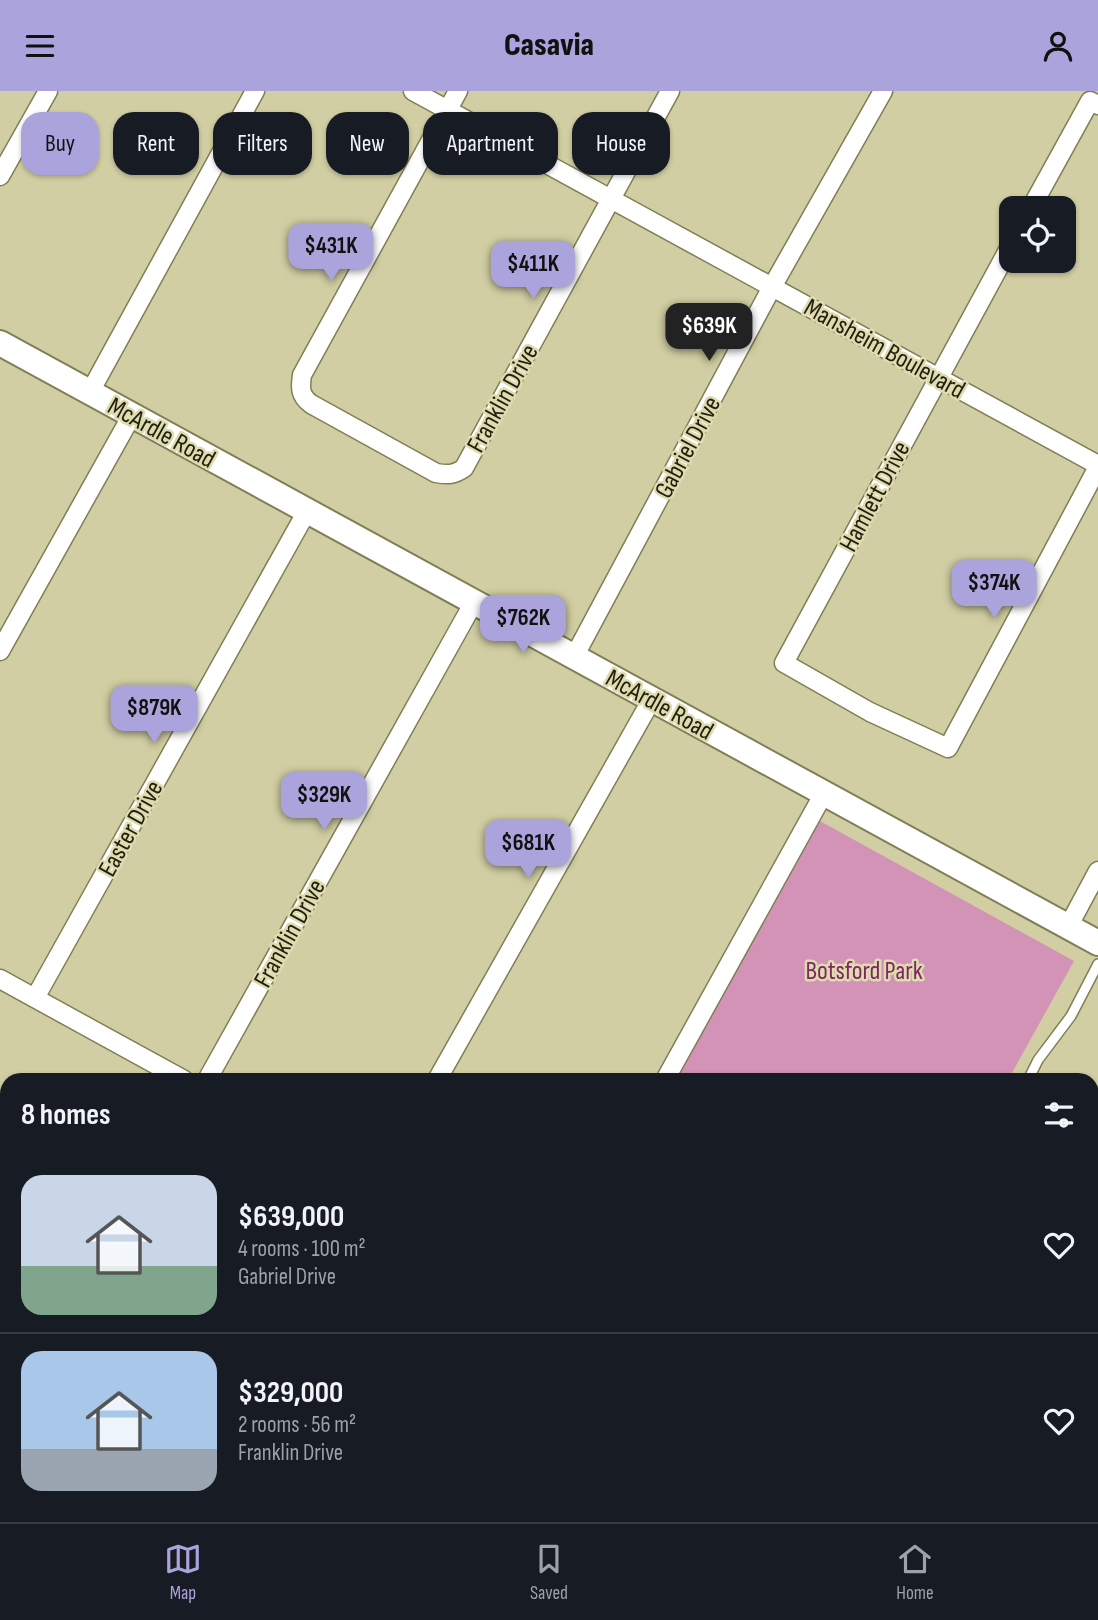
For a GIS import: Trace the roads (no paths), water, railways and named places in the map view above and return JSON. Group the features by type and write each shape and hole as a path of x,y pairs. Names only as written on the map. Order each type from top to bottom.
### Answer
{"main road":[{"name":"McArdle Road","path":"0,343 1098,943"}],"street":[{"path":"0,176 48,91"},
{"path":"90,393 256,91"},
{"name":"Mansheim Boulevard","path":"414,91 1098,466"},
{"path":"447,110 457,91"},
{"name":"Franklin Drive","path":"447,110 302,375 300,386 304,399 373,439 436,473 456,474 464,468 670,91"},
{"name":"Gabriel Drive","path":"574,657 772,287 883,91"},
{"path":"1038,196 1090,101 1098,105"},
{"name":"Hamlett Drive","path":"999,267 784,663 870,712 948,748 1098,466"},
{"path":"0,652 132,415"},
{"name":"Easter Drive","path":"35,998 307,511"},
{"name":"Franklin Drive","path":"211,1073 474,603"},
{"path":"441,1073 652,699"},
{"path":"669,1073 824,793"},
{"path":"1068,927 1098,871"},
{"path":"0,979 171,1073"}],"lane":[{"path":"1033,1073 1071,1016 1098,964"}],"park label":[{"name":"Botsford Park","path":"864,970"}]}
